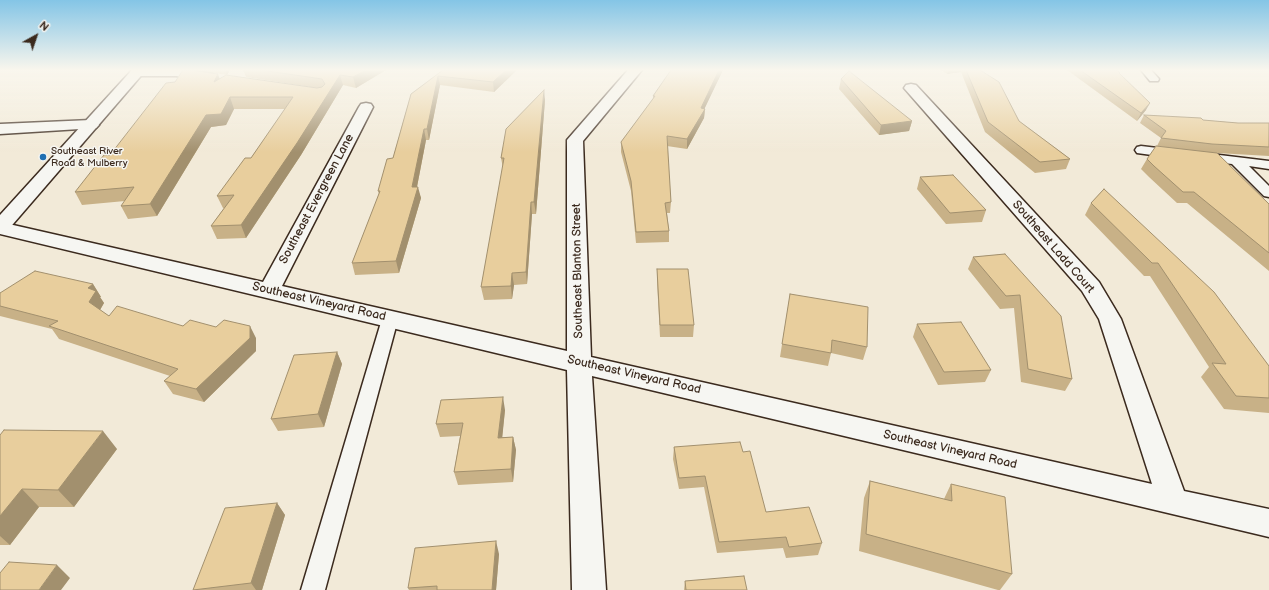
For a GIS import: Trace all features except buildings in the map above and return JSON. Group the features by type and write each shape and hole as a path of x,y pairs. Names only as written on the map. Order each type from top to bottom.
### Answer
{"street":[{"path":"0,227 114,98"},
{"name":"Southeast Blanton Street","path":"589,590 579,362 575,140 611,98"},
{"name":"Southeast Ladd Court","path":"920,98 1091,287 1110,319 1173,502"},
{"name":"Southeast Evergreen Lane","path":"268,290 366,107"},
{"path":"0,129 91,124"},
{"name":"Southeast Vineyard Road","path":"0,227 1173,502 1269,523"}],"lane":[{"path":"1140,150 1269,165"},
{"path":"1236,161 1269,193"},
{"path":"313,590 390,318"}],"place":[{"name":"Southeast River Road & Mulberry","path":"43,157"}]}
